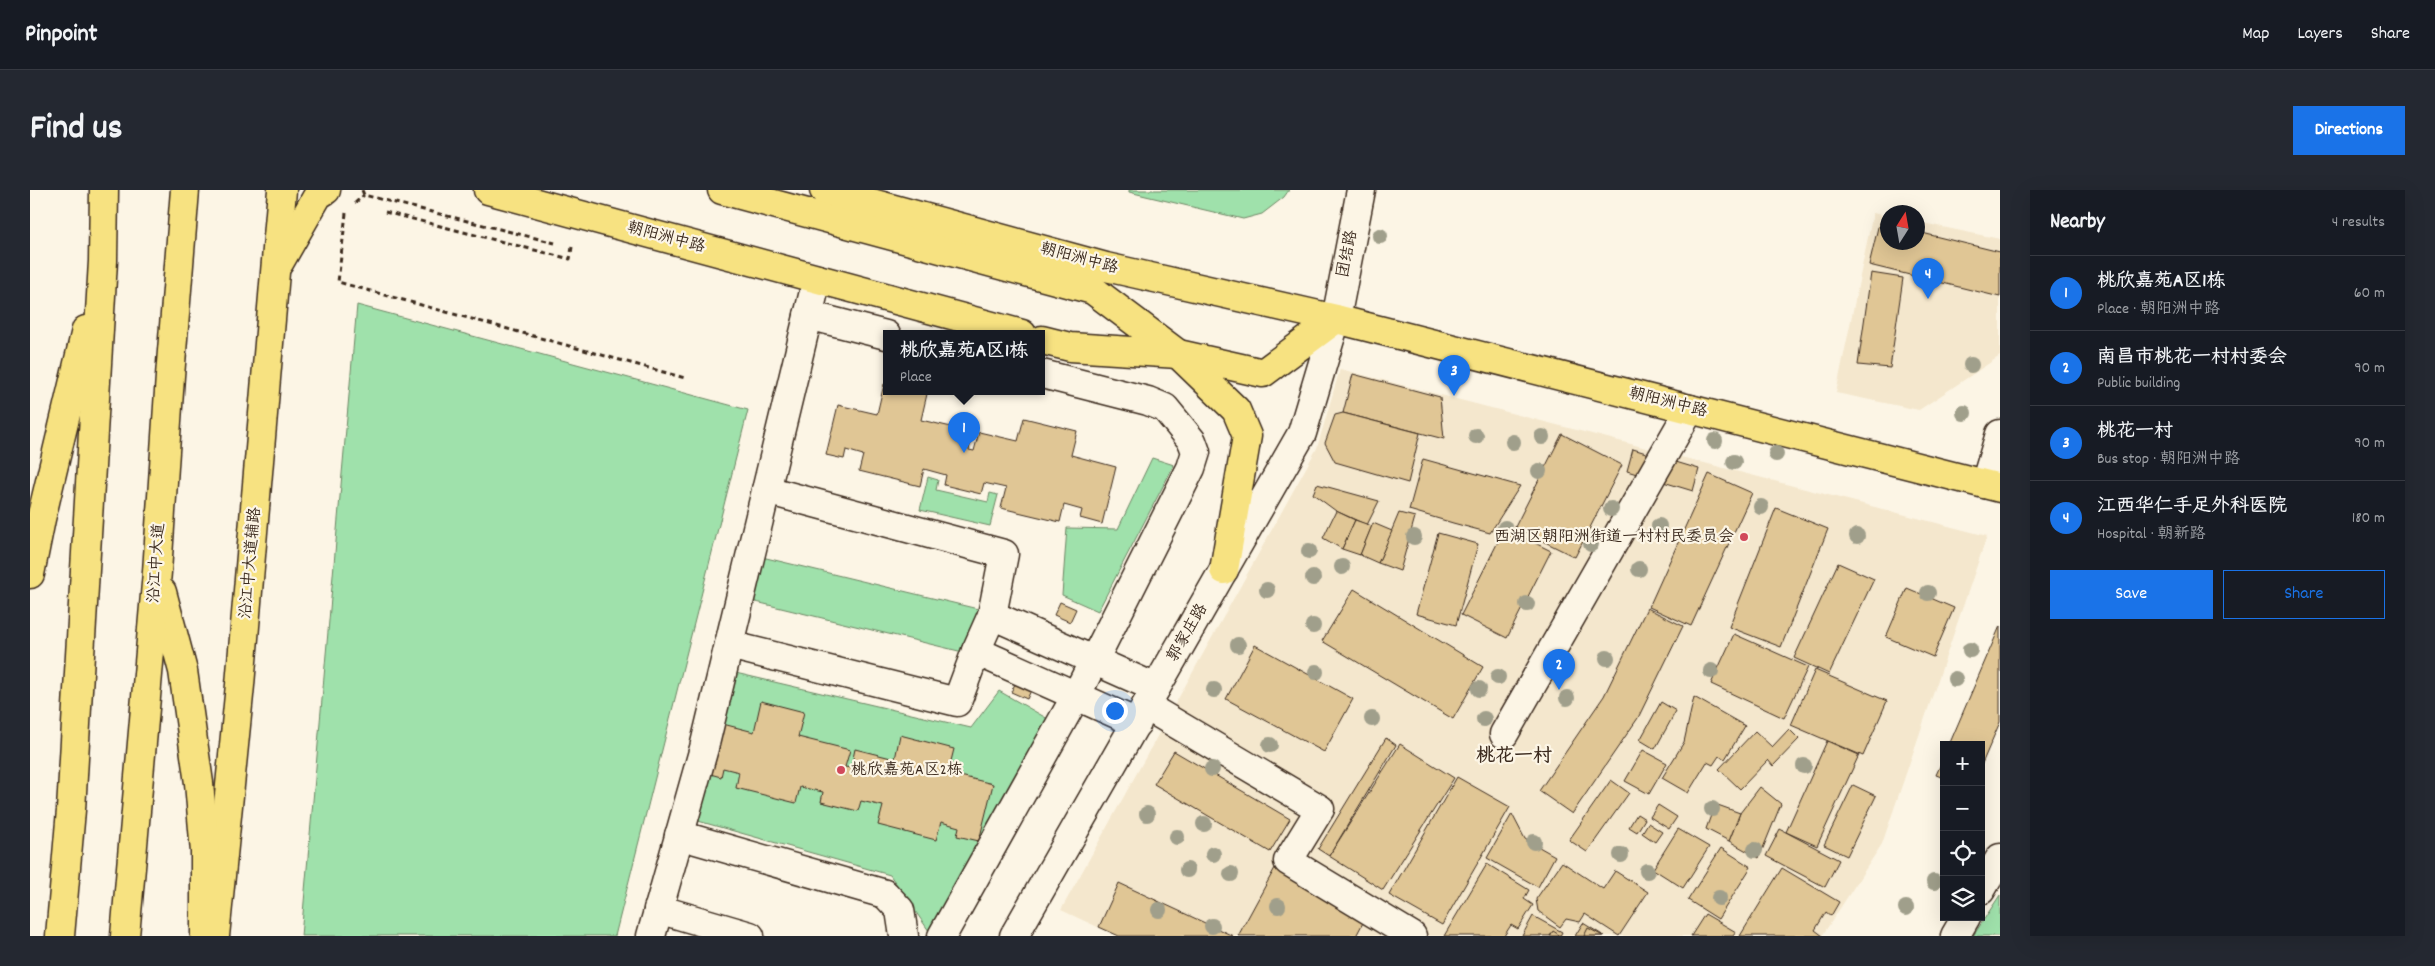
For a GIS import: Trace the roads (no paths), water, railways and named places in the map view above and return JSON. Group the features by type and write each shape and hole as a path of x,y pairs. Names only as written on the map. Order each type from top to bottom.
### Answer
{"main road":[{"path":"60,936 71,810 103,260 104,190"},
{"name":"沿江中大道","path":"125,936 157,572 185,190"},
{"name":"沿江中大道辅路","path":"215,936 240,685 282,190"},
{"path":"276,269 318,195 326,190"},
{"name":"朝阳洲中路","path":"488,190 1007,330"},
{"path":"722,190 1093,290 1178,354 1236,410 1247,436 1224,570"},
{"name":"朝阳洲中路","path":"824,190 1106,267 1336,319 1992,486"},
{"path":"30,574 41,519 103,260"},
{"path":"1045,341 1070,347 1178,354 1264,373 1336,319"},
{"path":"157,572 183,671 199,783 205,852 205,936"}],"street":[{"name":"团结路","path":"1336,319 1361,190"},
{"path":"651,936 728,644 817,279"},
{"path":"808,315 883,334"},
{"name":"郭家庄路","path":"1014,936 1302,433 1336,319"},
{"path":"942,936 1095,661 1191,468 1196,452 1192,441 1165,408 1148,401 1045,375"},
{"path":"1504,734 1690,409"},
{"path":"1992,486 2000,434"},
{"path":"728,644 957,702 976,650 992,615 1004,554 766,490"},
{"path":"992,615 1095,661 1146,706 1320,809 1288,861 1412,936"},
{"path":"976,650 1076,696 1146,706"},
{"path":"679,835 885,894 900,910 904,936"},
{"path":"1985,883 2000,858"},
{"path":"658,909 750,936"},
{"path":"1955,936 1964,921"}],"place":[{"name":"江西华仁手足外科医院","path":"1928,299"},
{"name":"桃花一村","path":"1454,396"},
{"name":"桃欣嘉苑A区1栋","path":"964,453"},
{"name":"西湖区朝阳洲街道一村村民委员会","path":"1744,537"},
{"name":"南昌市桃花一村村委会","path":"1559,690"},
{"name":"桃欣嘉苑A区2栋","path":"841,770"}],"district":[{"name":"桃花一村","path":"1514,757"}]}
